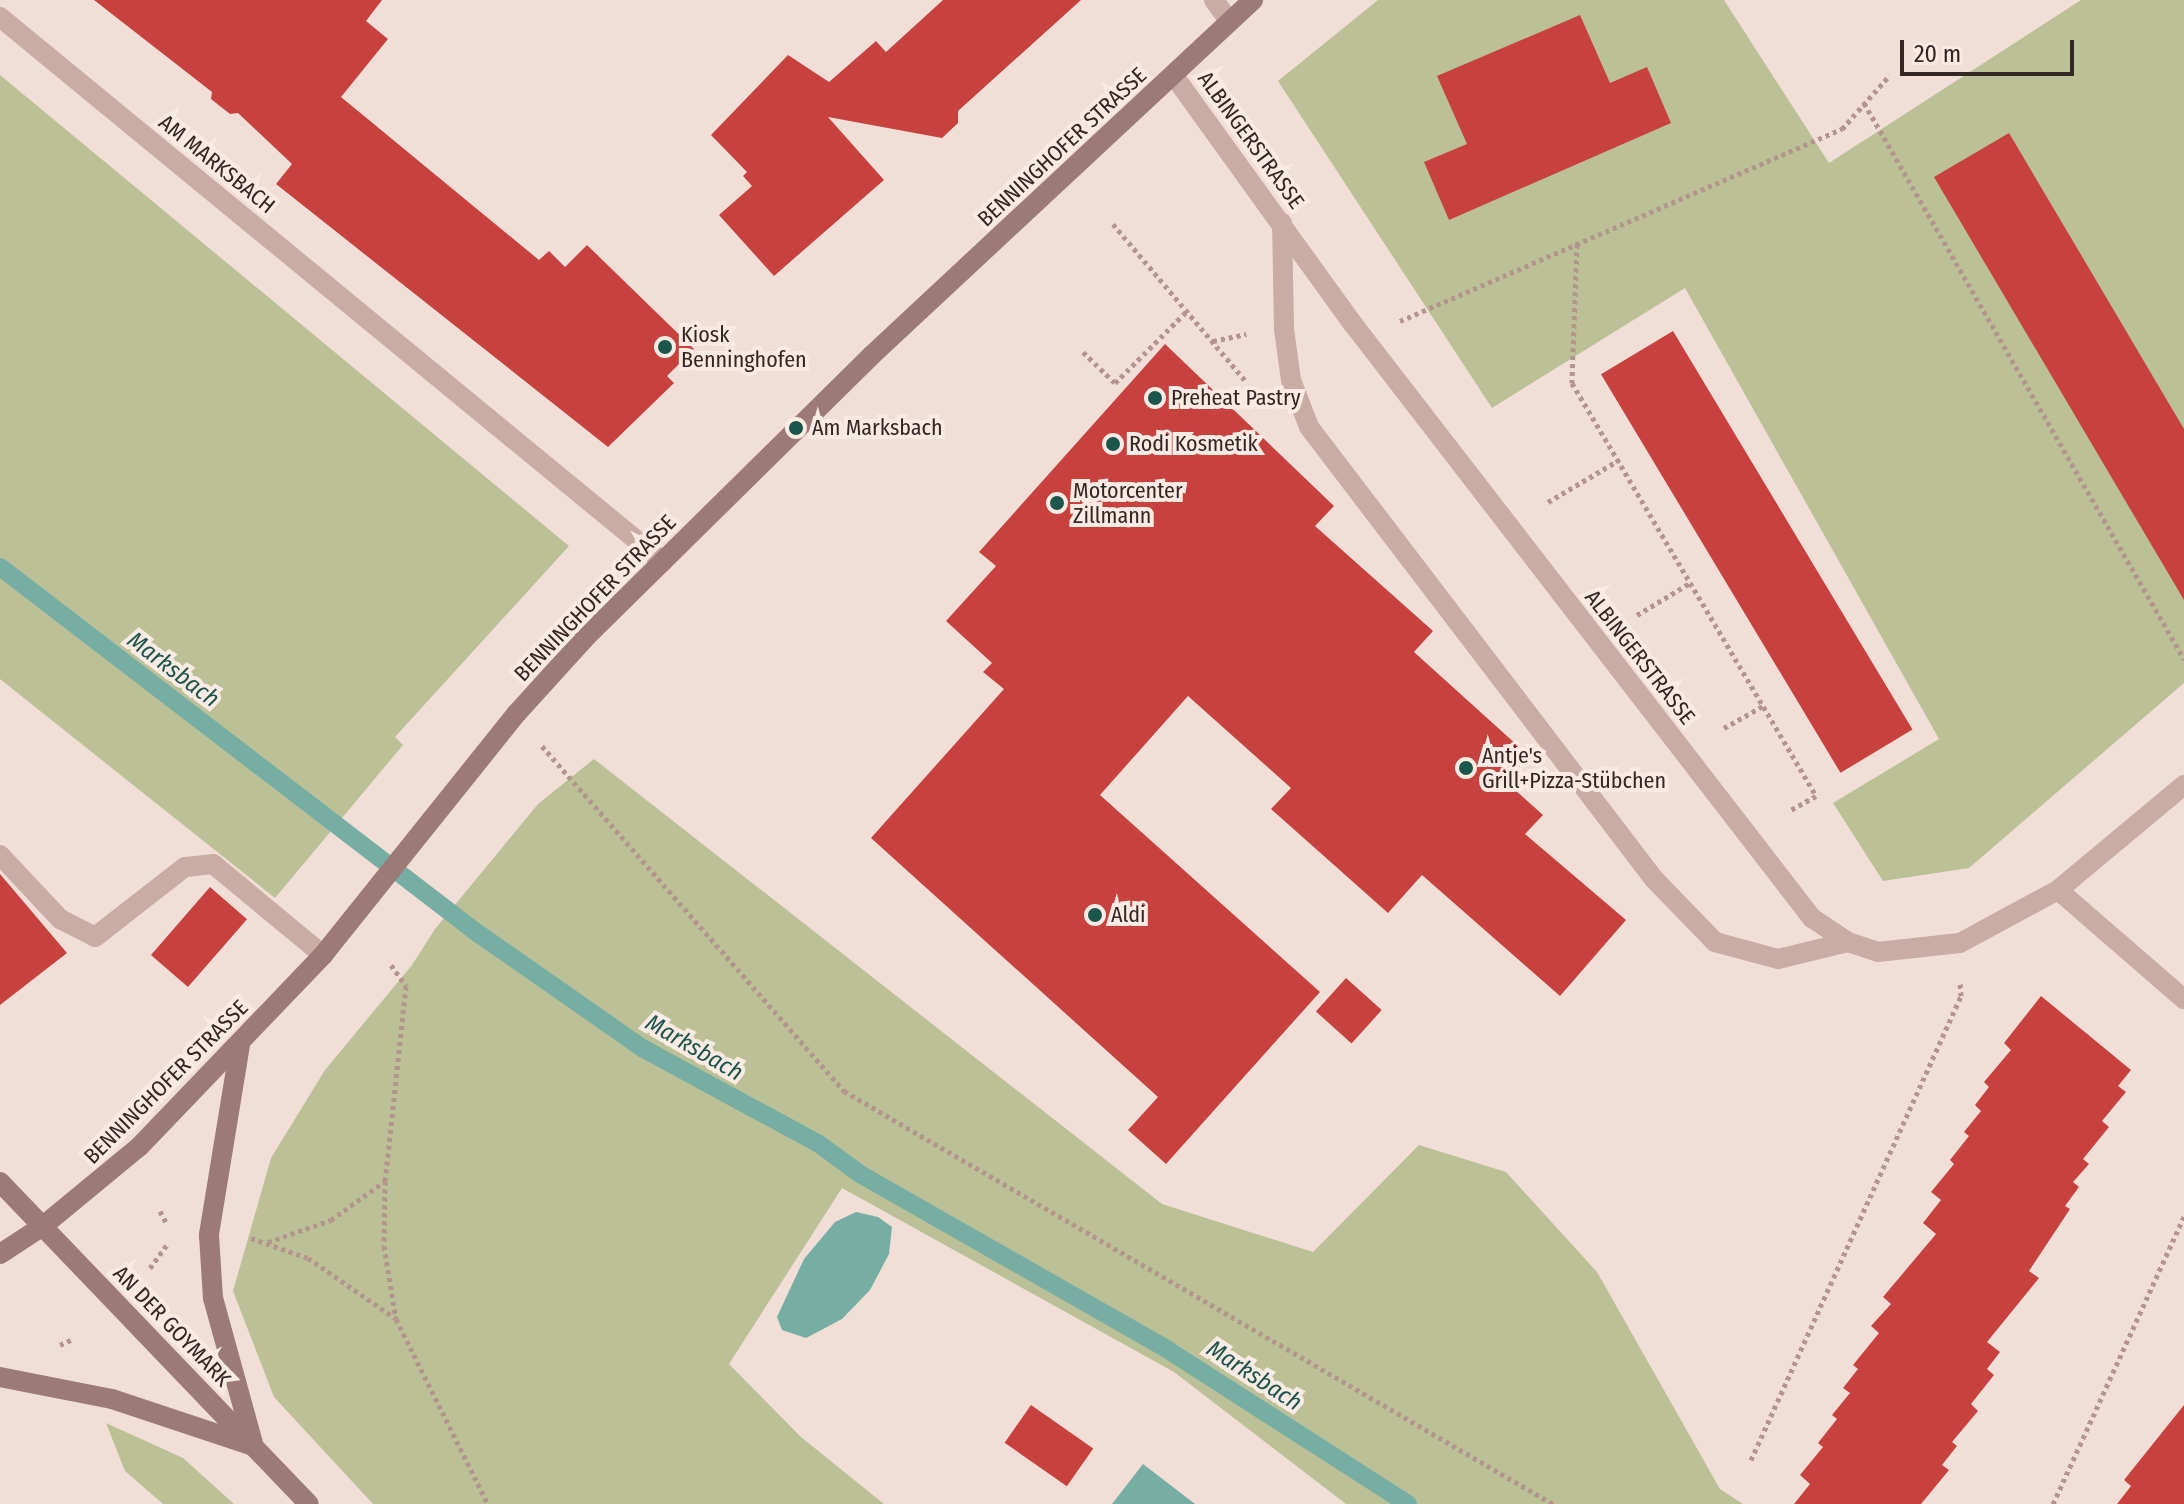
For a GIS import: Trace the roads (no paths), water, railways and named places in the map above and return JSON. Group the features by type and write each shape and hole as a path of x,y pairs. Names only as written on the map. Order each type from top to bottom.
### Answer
{"main road":[{"name":"BENNINGHOFER STRASSE","path":"0,1254 43,1226 119,1166 240,1045 323,955 584,639 872,355 1253,0"},
{"path":"240,1045 209,1235 213,1298 254,1447"},
{"name":"AN DER GOYMARK","path":"0,1182 309,1504"},
{"path":"0,1377 112,1399 254,1447"}],"street":[{"path":"1214,0 1229,21"},
{"name":"AM MARKSBACH","path":"0,17 663,562"},
{"name":"ALBINGERSTRASSE","path":"1174,76 1353,324 1812,918 1848,942 1878,952 1960,943 2058,890 2184,785"},
{"path":"1282,223 1286,342 1291,380 1309,427 1654,879 1715,942 1778,959 1848,942"},
{"path":"0,855 60,919 95,937 185,867 213,864 323,955"},
{"path":"2058,890 2184,999"}],"water":[{"path":"856,1212 878,1217 892,1227 889,1254 870,1290 842,1319 806,1338 782,1330 777,1317 804,1259 835,1222"},
{"path":"1143,1464 1195,1504 1112,1504"}],"waterway":[{"name":"Marksbach","path":"0,567 476,932 644,1049 819,1144 860,1174 1168,1350 1408,1504"}],"place":[{"name":"Kiosk Benninghofen","path":"665,347"},
{"name":"Preheat Pastry","path":"1155,398"},
{"name":"Am Marksbach","path":"796,428"},
{"name":"Rodi Kosmetik","path":"1113,444"},
{"name":"Motorcenter Zillmann","path":"1057,503"},
{"name":"Antje's Grill+Pizza-Stübchen","path":"1466,768"},
{"name":"Aldi","path":"1095,915"}]}
